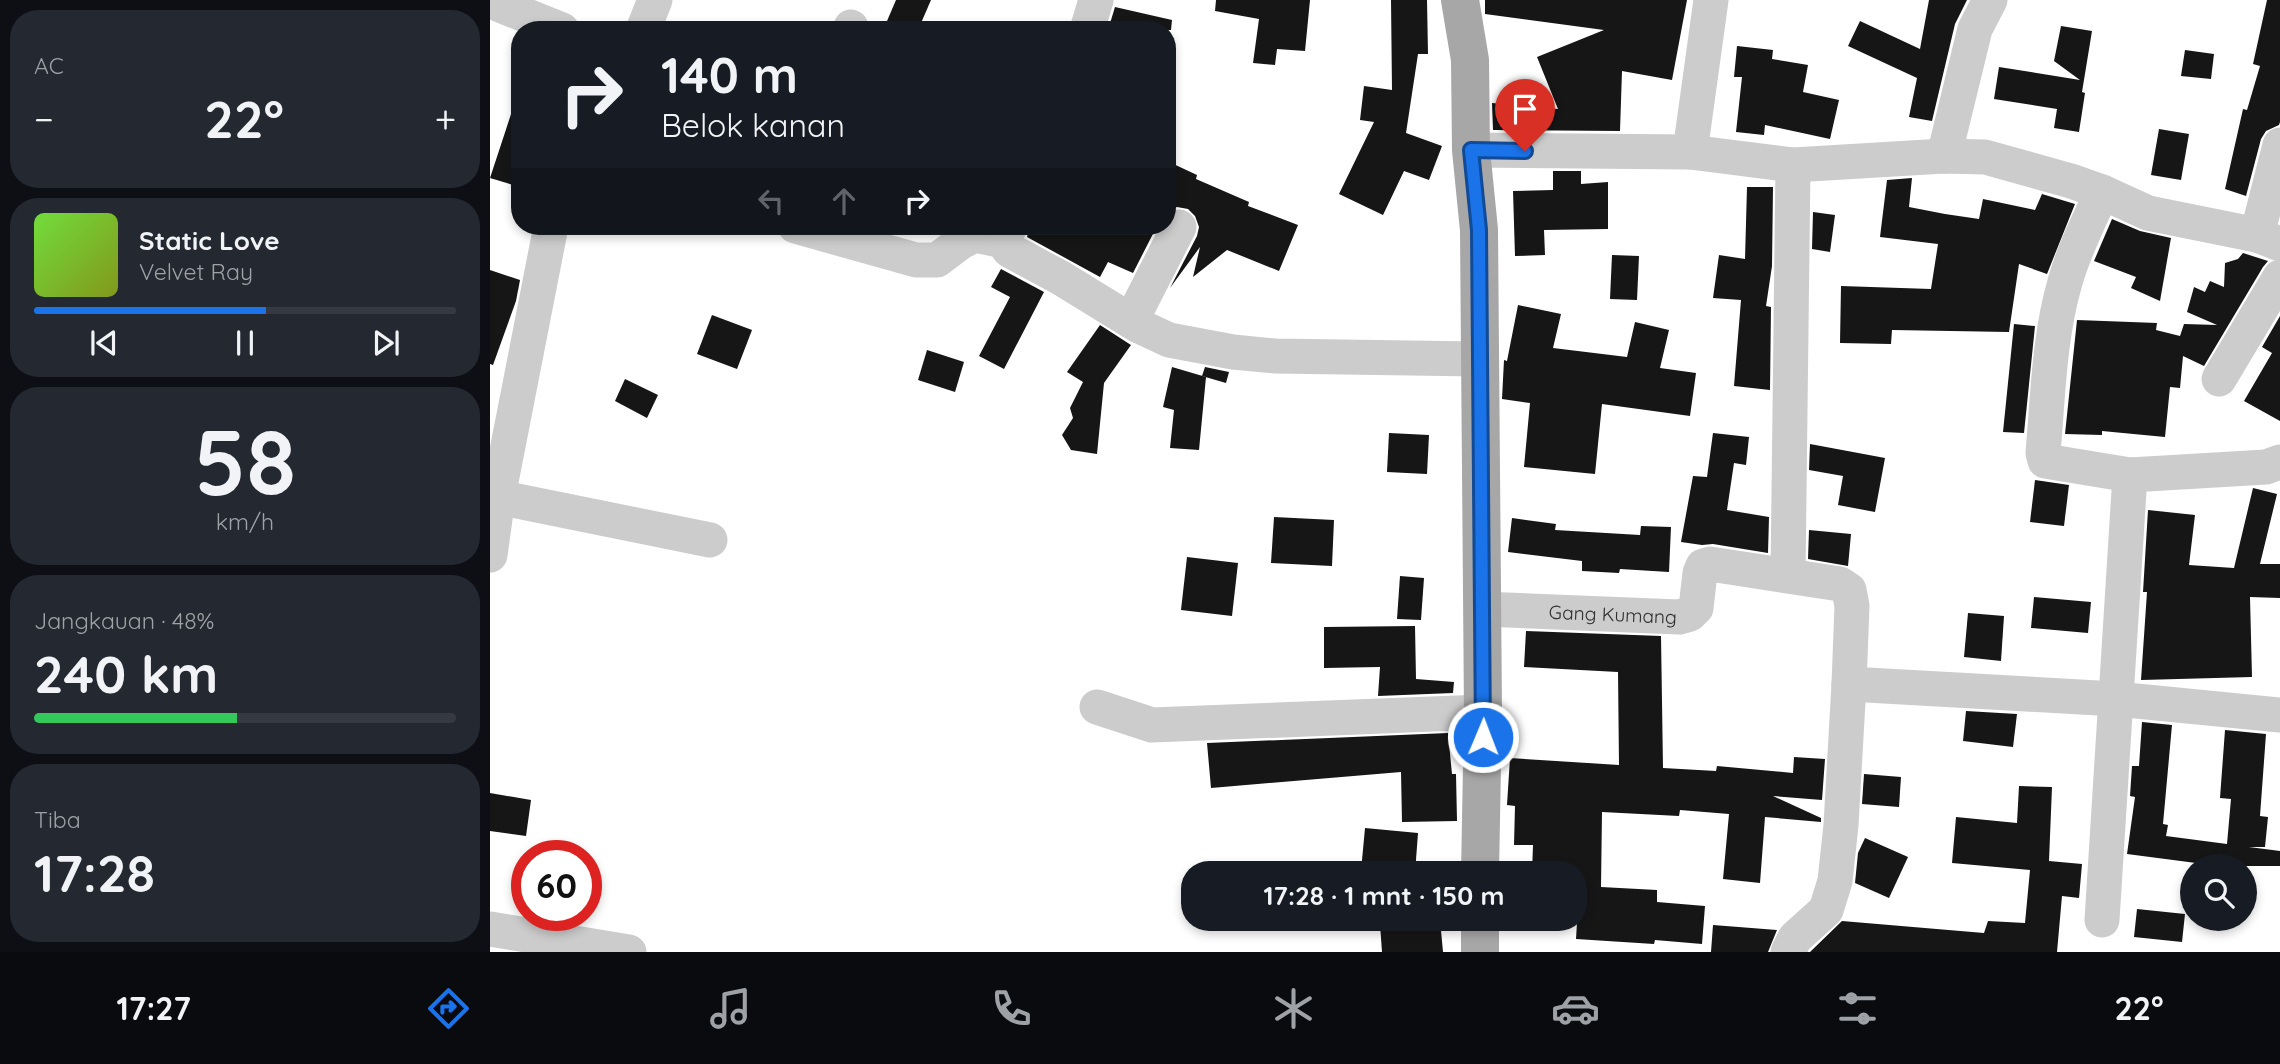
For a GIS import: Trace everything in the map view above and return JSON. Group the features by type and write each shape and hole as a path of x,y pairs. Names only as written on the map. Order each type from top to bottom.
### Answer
{"main road":[{"path":"1460,0 1470,60 1471,150 1479,230 1483,712 1480,861"},
{"path":"1480,931 1480,952"}],"street":[{"path":"647,21 655,0"},
{"path":"1090,21 1096,0"},
{"path":"1689,152 1711,0"},
{"path":"1944,156 1975,29 1990,0"},
{"path":"490,1 540,21"},
{"path":"1471,150 1689,152 1793,165 1944,156 1985,157 2102,192 2147,213 2269,240 2280,145"},
{"path":"1788,952 1795,938 1826,910 1833,890 1840,825 1852,606 1849,590 1840,584 1788,575 1793,165"},
{"path":"2102,192 2074,256 2054,329 2043,453 2045,461 2130,475 2278,465"},
{"path":"1176,233 1179,227"},
{"path":"490,555 498,497 549,235"},
{"path":"827,235 916,260 937,260 975,235"},
{"path":"1007,235 1009,250 1168,340 1233,352 1275,356 1478,359"},
{"path":"1131,321 1175,235"},
{"path":"2219,379 2280,278"},
{"path":"2102,920 2130,475"},
{"path":"498,497 710,540"},
{"name":"Gang Kumang","path":"1482,609 1679,617 1690,614 1696,608 1703,566 1710,564 1788,575"},
{"path":"1849,684 2116,699 2280,715"},
{"path":"1097,707 1152,725 1483,712"},
{"path":"490,929 629,952"}],"building":[{"path":"896,0 931,0 922,21 887,21"},
{"path":"1216,0 1310,0 1305,51 1277,49 1275,65 1253,63 1259,19 1215,11"},
{"path":"1391,0 1427,0 1428,54 1418,54 1406,133 1442,146 1429,180 1404,171 1383,215 1339,194 1374,122 1360,120 1364,86 1392,90"},
{"path":"1485,0 1687,0 1672,80 1622,71 1620,131 1493,130 1492,103 1558,109 1537,57 1604,30 1485,14"},
{"path":"1929,0 1967,0 1955,24 1932,121 1909,117 1917,78 1848,46 1860,21 1920,49"},
{"path":"2267,0 2280,0 2280,122 2266,131 2261,139 2246,196 2225,189 2243,109 2247,110 2260,66 2253,64"},
{"path":"1115,7 1172,20 1172,21 1111,21"},
{"path":"2061,26 2092,31 2082,92 2085,93 2079,132 2054,128 2057,109 1994,99 1999,67 2080,80 2054,61"},
{"path":"1737,46 1773,50 1772,59 1808,65 1803,92 1839,100 1830,139 1765,125 1764,135 1736,132 1742,77 1734,77"},
{"path":"2185,50 2214,54 2211,79 2181,76"},
{"path":"511,114 511,184 490,178"},
{"path":"2159,129 2189,134 2181,180 2151,175"},
{"path":"1176,165 1197,175 1196,179 1249,202 1248,206 1298,225 1279,271 1227,250 1193,277 1200,247 1170,288 1199,227 1195,216 1188,209 1177,207"},
{"path":"1553,171 1581,171 1581,184 1608,182 1608,229 1544,230 1545,255 1515,256 1513,191 1553,190"},
{"path":"1912,178 1909,207 1945,214 1979,219 1983,199 2035,210 2042,194 2075,204 2047,274 2019,264 2009,332 1892,330 1891,344 1840,343 1841,286 1931,289 1938,244 1880,237 1887,180"},
{"path":"1747,187 1773,187 1772,266 1766,306 1771,307 1770,390 1734,386 1741,300 1713,298 1719,255 1745,259"},
{"path":"1813,212 1835,215 1830,252 1812,249"},
{"path":"2112,219 2140,231 2171,238 2160,301 2131,288 2136,277 2094,261"},
{"path":"1152,235 1133,273 1108,262 1100,277 1027,237"},
{"path":"2243,253 2268,261 2204,366 2183,356 2180,388 2170,387 2165,437 2102,431 2102,435 2065,434 2077,320 2157,323 2156,330 2180,336 2184,324 2217,325 2187,312 2194,287 2205,292 2210,281 2224,287 2225,263 2238,259"},
{"path":"1612,255 1639,256 1637,300 1610,299"},
{"path":"1001,269 1044,292 1004,369 979,356 1010,297 991,287"},
{"path":"490,270 520,280 516,301 493,365 490,364"},
{"path":"1518,305 1561,314 1553,348 1627,357 1635,322 1669,330 1660,368 1696,373 1690,416 1602,404 1595,474 1524,467 1530,403 1502,399 1504,360 1507,361"},
{"path":"712,315 752,330 737,369 697,354"},
{"path":"2280,316 2280,421 2244,401 2272,353 2262,347"},
{"path":"2014,324 2035,326 2024,433 2003,432"},
{"path":"1100,325 1131,345 1104,383 1097,454 1071,450 1062,435 1073,418 1070,408 1083,382 1067,372"},
{"path":"927,350 964,362 955,392 918,380"},
{"path":"1172,367 1206,377 1199,450 1170,448 1174,410 1163,407"},
{"path":"1205,367 1229,372 1226,383 1202,376"},
{"path":"625,379 658,395 647,418 615,401"},
{"path":"1389,433 1429,435 1427,474 1387,472"},
{"path":"1713,433 1749,437 1746,465 1734,463 1727,510 1769,517 1768,553 1681,542 1693,476 1707,477"},
{"path":"1810,444 1885,458 1875,512 1838,505 1843,476 1809,470"},
{"path":"2035,480 2069,485 2064,526 2030,522"},
{"path":"2253,488 2277,494 2260,564 2280,564 2280,598 2250,597 2252,677 2141,680 2147,592 2143,592 2148,510 2195,515 2189,565 2234,568"},
{"path":"1274,517 1334,520 1332,566 1271,563"},
{"path":"1512,518 1556,524 1555,530 1640,535 1641,526 1671,527 1669,572 1620,569 1619,573 1582,571 1582,561 1508,552"},
{"path":"1809,530 1851,534 1848,566 1808,559"},
{"path":"1187,557 1238,563 1232,616 1181,610"},
{"path":"1400,576 1424,578 1421,620 1397,619"},
{"path":"2034,597 2091,602 2088,633 2031,628"},
{"path":"1968,613 2004,616 2001,661 1964,657"},
{"path":"1415,626 1416,679 1454,682 1453,693 1378,696 1380,667 1324,668 1324,627"},
{"path":"1526,631 1661,636 1663,768 1716,771 1717,766 1793,773 1794,757 1825,759 1822,800 1773,796 1821,818 1821,822 1765,817 1760,883 1723,879 1729,814 1680,810 1679,816 1602,812 1601,887 1657,890 1657,902 1705,906 1702,944 1655,940 1654,944 1576,939 1576,931 1587,931 1587,861 1532,861 1533,845 1514,845 1515,806 1507,805 1510,758 1619,765 1618,672 1524,667"},
{"path":"1966,711 2017,714 2013,747 1963,741"},
{"path":"2142,722 2172,725 2163,824 2168,825 2166,836 2227,844 2231,799 2220,798 2225,730 2266,734 2260,816 2268,817 2265,847 2249,847 2280,851 2280,866 2257,866 2257,854 2180,854 2180,861 2127,854 2135,797 2130,796 2132,766 2139,766"},
{"path":"1448,733 1452,774 1456,774 1457,821 1402,822 1401,772 1211,788 1207,743"},
{"path":"1864,774 1901,777 1899,807 1862,804"},
{"path":"2019,786 2052,787 2049,861 2082,864 2079,898 2062,896 2057,952 1810,952 1842,921 1984,933 1988,921 2025,923 2030,870 1952,863 1956,817 2017,823"},
{"path":"490,793 531,800 526,836 490,831"},
{"path":"1365,828 1418,833 1416,861 1362,861"},
{"path":"1865,838 1908,857 1889,898 1855,883 1858,853"},
{"path":"2137,909 2180,913 2182,942 2134,937"},
{"path":"1713,925 1777,930 1768,952 1711,952"},
{"path":"1380,931 1441,931 1443,952 1382,952"}],"route":[{"path":"1483,737 1479,230 1471,150 1525,151"}]}
